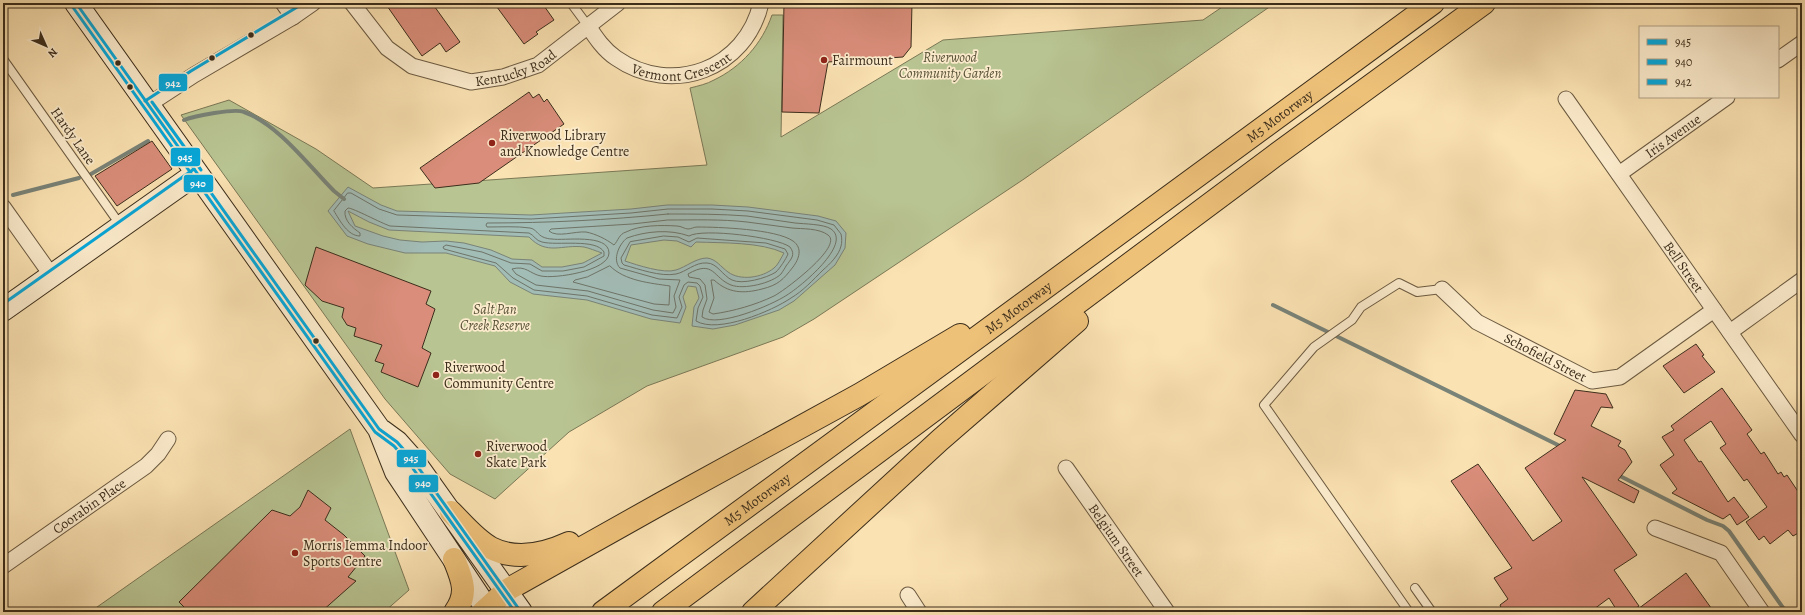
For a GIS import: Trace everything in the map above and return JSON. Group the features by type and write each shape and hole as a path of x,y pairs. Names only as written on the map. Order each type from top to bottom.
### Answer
{"highway":[{"name":"M5 Motorway","path":"603,612 1433,3"},
{"path":"663,612 1484,3"},
{"path":"753,612 969,414 1209,206"},
{"path":"486,611 507,590 859,395 945,344 1127,227"},
{"path":"451,512 490,547 513,555 544,552 558,548 662,503"},
{"path":"454,559 464,585 460,604 455,612"}],"main road":[{"path":"76,3 379,429 396,472 454,559 486,611"},
{"path":"3,310 197,173"},
{"path":"379,429 397,442 451,512 521,612"}],"street":[{"path":"283,3 293,17"},
{"path":"148,105 194,75 293,17 313,3"},
{"name":"Kentucky Road","path":"352,3 386,48 412,66 471,82 503,78 538,65 618,3"},
{"name":"Vermont Crescent","path":"588,26 607,51 625,64 650,74 677,76 708,68 730,54 742,43 750,32 757,17 761,3"},
{"path":"1779,59 1802,43"},
{"name":"Iris Avenue","path":"1619,174 1726,98"},
{"name":"Bell Street","path":"1566,99 1802,435"},
{"path":"3,207 52,276"},
{"path":"1730,332 1802,280"},
{"name":"Schofield Street","path":"1442,289 1477,322 1592,381 1620,377 1714,310"},
{"name":"Coorabin Place","path":"3,566 146,466 158,454 168,439"},
{"name":"Belgium Street","path":"1066,468 1167,612"},
{"path":"1655,528 1721,553 1762,612"},
{"path":"908,595 919,612"}],"lane":[{"path":"571,3 588,26"},
{"name":"Hardy Lane","path":"3,59 121,227"},
{"path":"1409,612 1264,404 1314,347 1352,320 1361,307 1399,283 1417,292 1442,289"},
{"path":"1415,588 1432,612"}],"green space":[{"name":"Salt Pan Creek Reserve","path":"1228,3 1275,3 1024,179 814,319 783,337 647,386 569,432 495,499 450,474 385,399 181,115 229,100 316,149 373,188 707,165 690,88 702,85 724,75 742,61 763,36 772,15 783,15 781,137 943,40 1203,20"},
{"path":"350,429 409,590 384,612 90,612"}],"water":[{"path":"348,187 381,205 397,211 531,215 631,209 667,205 712,205 748,207 818,216 836,221 846,233 845,248 835,265 794,301 779,310 735,325 713,329 692,326 694,307 699,298 696,287 688,286 683,297 686,307 680,323 651,319 587,300 533,294 510,282 495,266 446,253 405,253 368,244 347,236 328,211","holes":["348,211 389,230 529,237 536,243 549,248 576,246 602,253 583,263 562,267 542,267 532,260 512,259 491,250 464,243 446,241 422,242 400,240 383,236 355,226","664,240 677,241 691,247 696,242 753,245 775,249 784,253 774,268 763,274 751,277 739,277 733,275 716,262 707,258 699,259 680,269 671,271 636,265 625,261 631,245"]}],"building":[{"path":"385,3 432,3 460,42 446,52 440,43 422,56"},
{"path":"494,3 542,3 554,20 536,32 538,34 524,44"},
{"name":"Fairmount","path":"784,3 912,3 911,47 903,57 828,62 819,113 782,112"},
{"path":"529,92 533,98 539,94 544,102 547,99 564,124 479,183 435,188 420,168"},
{"path":"152,141 172,169 117,206 95,176"},
{"name":"Riverwood Community Centre","path":"316,247 431,291 426,304 435,309 422,348 431,353 418,387 381,372 384,364 375,361 382,345 354,336 356,328 347,325 342,317 344,308 322,301 305,285"},
{"path":"1696,344 1704,355 1702,356 1715,372 1684,393 1663,366"},
{"path":"1722,388 1752,430 1747,434 1761,454 1764,452 1778,474 1781,472 1784,477 1787,475 1799,493 1798,494 1802,500 1802,531 1793,536 1788,530 1770,544 1764,536 1759,540 1746,522 1767,507 1747,479 1744,481 1720,448 1726,444 1711,421 1684,440 1699,462 1701,461 1728,502 1734,497 1749,517 1737,525 1730,514 1723,519 1672,493 1677,489 1660,465 1674,455 1662,437 1674,430 1671,426"},
{"path":"1575,390 1606,394 1613,408 1601,407 1591,426 1621,441 1618,446 1625,450 1632,462 1618,480 1639,491 1634,503 1582,477 1637,555 1614,570 1639,606 1630,612 1618,612 1609,598 1590,612 1503,612 1500,605 1508,599 1494,578 1512,568 1451,481 1478,464 1533,541 1562,521 1525,468 1566,440 1554,434"},
{"name":"Morris Iemma Indoor Sports Centre","path":"308,490 331,508 325,520 344,535 365,556 348,577 356,581 321,612 189,612 179,602 272,510 290,516 300,507"},
{"path":"1686,573 1714,612 1634,612"}],"waterway":[{"path":"184,120 232,111 244,112 257,118 281,136 304,158 334,191 344,199"},
{"path":"91,174 148,141"},
{"path":"13,195 79,178"},
{"path":"1273,305 1562,447"},
{"path":"1616,474 1707,520 1723,526 1729,531 1786,612"}],"transit line":[{"name":"945","path":"76,3 379,429 397,442 413,460 521,612"},
{"name":"942","path":"145,101 191,71 304,3"},
{"name":"940","path":"72,6 375,432 394,446 409,463 515,612"},
{"name":"942","path":"152,102 201,170"},
{"name":"942","path":"3,304 194,169"}],"place":[{"name":"Fairmount","path":"824,60"},
{"name":"Riverwood Library and Knowledge Centre","path":"492,143"},
{"name":"Riverwood Community Centre","path":"436,375"},
{"name":"Riverwood Skate Park","path":"478,454"},
{"name":"Morris Iemma Indoor Sports Centre","path":"295,553"}],"park label":[{"name":"Riverwood Community Garden","path":"950,66"}]}
